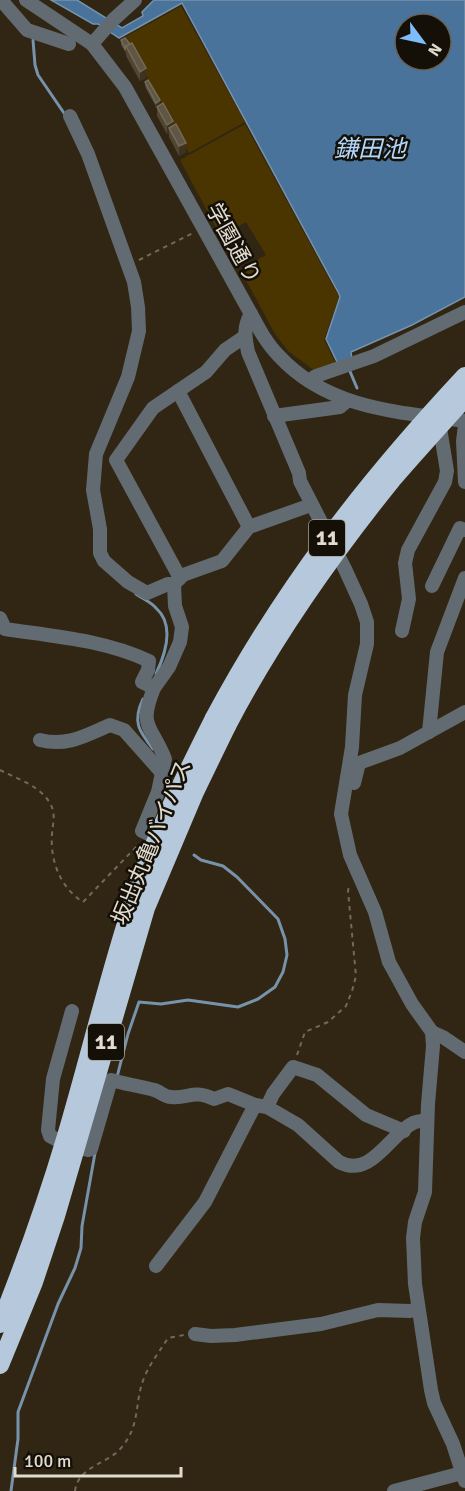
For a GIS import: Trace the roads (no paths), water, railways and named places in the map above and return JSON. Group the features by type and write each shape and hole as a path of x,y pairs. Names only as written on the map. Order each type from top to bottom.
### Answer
{"highway":[{"name":"坂出丸亀バイパス","path":"0,1324 70,1145 104,1050 146,909 191,801 220,722 268,624 337,525 382,469 465,376"},
{"name":"坂出丸亀バイパス","path":"0,1365 34,1282 115,958 151,836 220,722 319,576 393,480 465,398"}],"street":[{"path":"0,0 27,30 69,44"},
{"name":"学園通り","path":"26,0 92,44 125,87 250,314 278,355 309,381 347,401 465,423"},
{"path":"92,44 109,24 135,0"},
{"path":"27,30 42,9"},
{"path":"70,116 88,153 134,282 139,331 128,377 96,454 93,490 100,529 100,553 104,561 128,582 147,593 177,581 183,575 222,561 249,527 311,505"},
{"path":"309,381 316,376 404,343 465,312"},
{"path":"250,314 245,323 244,337 254,368 311,505 361,604 368,632 355,695 352,747 342,817 350,855 377,921 389,962 412,1004 432,1032 465,1052"},
{"path":"151,836 142,831 163,774 165,759 146,722 146,708 151,686 169,667 180,642 182,627 175,606 177,581 116,460 153,408 206,372 225,350 244,337"},
{"path":"254,368 278,355"},
{"path":"178,391 249,527"},
{"path":"274,416 340,407 347,401"},
{"path":"402,631 409,599 405,563 408,550 446,482 447,471 439,417"},
{"path":"465,423 463,441 465,482"},
{"path":"432,586 460,528 465,530"},
{"path":"429,732 437,652 465,578"},
{"path":"0,618 4,629 54,636 132,653 149,661 148,670 142,682 151,686"},
{"path":"377,921 369,914 348,874 337,826 349,808 359,763 400,748 465,712"},
{"path":"40,740 54,744 67,743 111,725 124,730 163,774"},
{"path":"72,1011 52,1079 48,1130 50,1136 70,1145 91,1149 115,1081 158,1090 172,1098 203,1094 214,1099 228,1094 261,1106 298,1125 339,1162 347,1166 360,1165 375,1158 413,1123 427,1120"},
{"path":"394,1491 464,1477 453,1444 434,1403 415,1284 413,1238 424,1192 432,1032"},
{"path":"156,1266 205,1202 261,1106 293,1067 317,1075 366,1115 404,1131"},
{"path":"195,1334 235,1335 321,1324 378,1310 418,1309"}],"water":[{"name":"鎌田池","path":"51,0 77,0 122,28 143,16 142,12 154,0 465,0 465,297 412,325 351,352 352,359 338,364 326,339 339,294 182,3 119,38 98,24 93,24"}],"waterway":[{"path":"33,40 38,75 66,116"},
{"path":"349,369 357,388"},
{"path":"136,594 154,606 162,615 165,623 167,631 165,649 156,674"},
{"path":"143,699 138,714 139,726 153,749"},
{"path":"117,1077 139,1002 161,1004 188,1000 238,1007 258,999 275,987 283,972 287,955 285,939 278,919 223,866 201,860 194,855"},
{"path":"11,1491 18,1439 18,1412 81,1248 82,1226 95,1153"}]}
